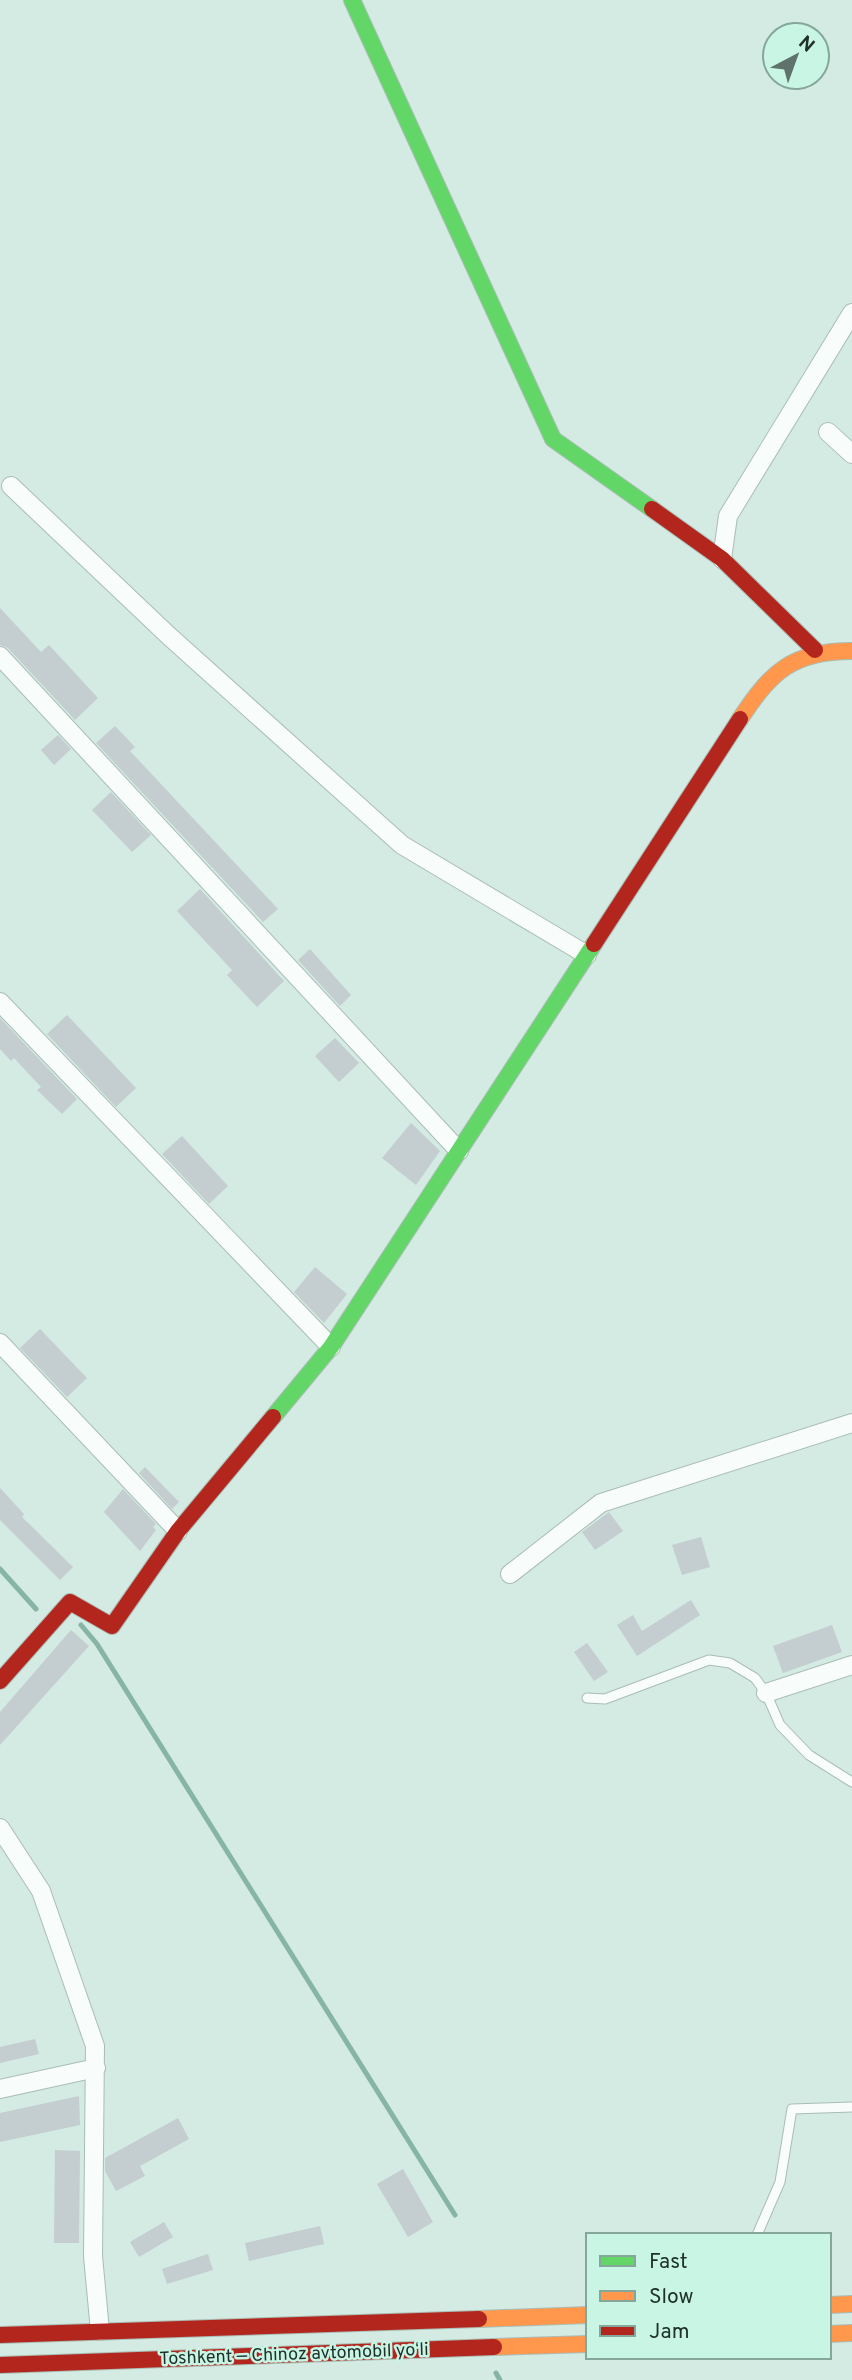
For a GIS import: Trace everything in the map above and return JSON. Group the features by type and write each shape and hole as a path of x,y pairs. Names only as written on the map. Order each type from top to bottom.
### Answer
{"main road":[{"path":"352,0 553,439 722,559 815,650"},
{"path":"0,1681 70,1602 112,1626 178,1531 331,1347 762,686 783,667 815,650 852,651"},
{"path":"831,2305 852,2304"},
{"name":"Toshkent — Chinoz avtomobil yoʻli","path":"0,2335 586,2315"},
{"path":"831,2334 852,2333"},
{"name":"Toshkent — Chinoz avtomobil yoʻli","path":"0,2365 586,2344"}],"street":[{"path":"722,559 727,516 852,313"},
{"path":"828,432 852,454"},
{"path":"11,486 169,636 402,845 587,955"},
{"path":"0,656 459,1151"},
{"path":"0,1002 331,1347"},
{"path":"0,1343 178,1531"},
{"path":"510,1574 601,1503 852,1423"},
{"path":"766,1693 852,1665"},
{"path":"0,1828 41,1891 96,2046 93,2256 100,2331"},
{"path":"0,2089 96,2068"}],"lane":[{"path":"587,1698 605,1699 709,1660 730,1663 755,1678 766,1693 780,1725 809,1755 852,1782"},
{"path":"758,2233 780,2182 792,2109 852,2106"}],"building":[{"path":"0,608 41,652 49,645 98,698 75,720 8,648 0,645"},
{"path":"115,726 135,747 130,751 278,909 263,922 96,743"},
{"path":"58,735 71,749 54,765 41,750"},
{"path":"111,792 151,835 132,852 92,810"},
{"path":"200,889 284,981 257,1007 227,975 232,970 177,911"},
{"path":"310,949 351,995 340,1006 298,960"},
{"path":"67,1015 136,1088 116,1107 47,1034"},
{"path":"0,1018 77,1099 62,1114 37,1090 41,1087 14,1058 11,1061 0,1049"},
{"path":"335,1038 359,1063 339,1082 315,1056"},
{"path":"411,1123 440,1151 416,1185 382,1158"},
{"path":"182,1136 228,1186 209,1204 162,1154"},
{"path":"315,1267 347,1294 324,1323 294,1292"},
{"path":"40,1329 87,1378 67,1397 20,1348"},
{"path":"145,1467 179,1502 172,1509 139,1473"},
{"path":"0,1488 24,1514 22,1517 73,1567 60,1580 0,1520"},
{"path":"123,1489 156,1524 153,1527 156,1530 140,1551 104,1512"},
{"path":"609,1512 623,1531 595,1550 582,1532"},
{"path":"701,1537 710,1567 682,1575 672,1545"},
{"path":"691,1600 700,1615 637,1656 617,1625 633,1615 642,1631"},
{"path":"832,1625 842,1652 783,1673 773,1646"},
{"path":"71,1630 89,1646 0,1745 0,1712"},
{"path":"587,1643 608,1672 594,1681 574,1652"},
{"path":"35,2039 39,2054 0,2063 0,2047"},
{"path":"79,2096 80,2125 0,2142 0,2113"},
{"path":"178,2118 189,2139 140,2166 145,2176 116,2191 105,2171 105,2158"},
{"path":"55,2150 80,2151 79,2243 54,2243"},
{"path":"403,2169 433,2222 408,2237 377,2184"},
{"path":"164,2222 173,2237 139,2257 130,2242"},
{"path":"320,2226 324,2244 249,2261 245,2243"},
{"path":"208,2254 213,2270 167,2284 162,2269"}],"waterway":[{"path":"0,1569 36,1609"},
{"path":"81,1625 97,1644 455,2215"},
{"path":"496,2373 500,2380"}],"traffic: fast":[{"path":"352,0 553,439 652,509"},
{"path":"273,1417 331,1347 594,944"}],"traffic: slow":[{"path":"740,719 762,689 785,667 814,655 852,651"},
{"path":"831,2305 852,2304"},
{"path":"479,2319 586,2315"},
{"path":"831,2334 852,2333"},
{"path":"494,2347 586,2344"}],"traffic: jam":[{"path":"652,509 722,559 815,650"},
{"path":"594,944 740,719"},
{"path":"0,1681 70,1602 112,1626 178,1531 273,1417"},
{"path":"0,2335 479,2319"},
{"path":"0,2365 494,2347"}]}
